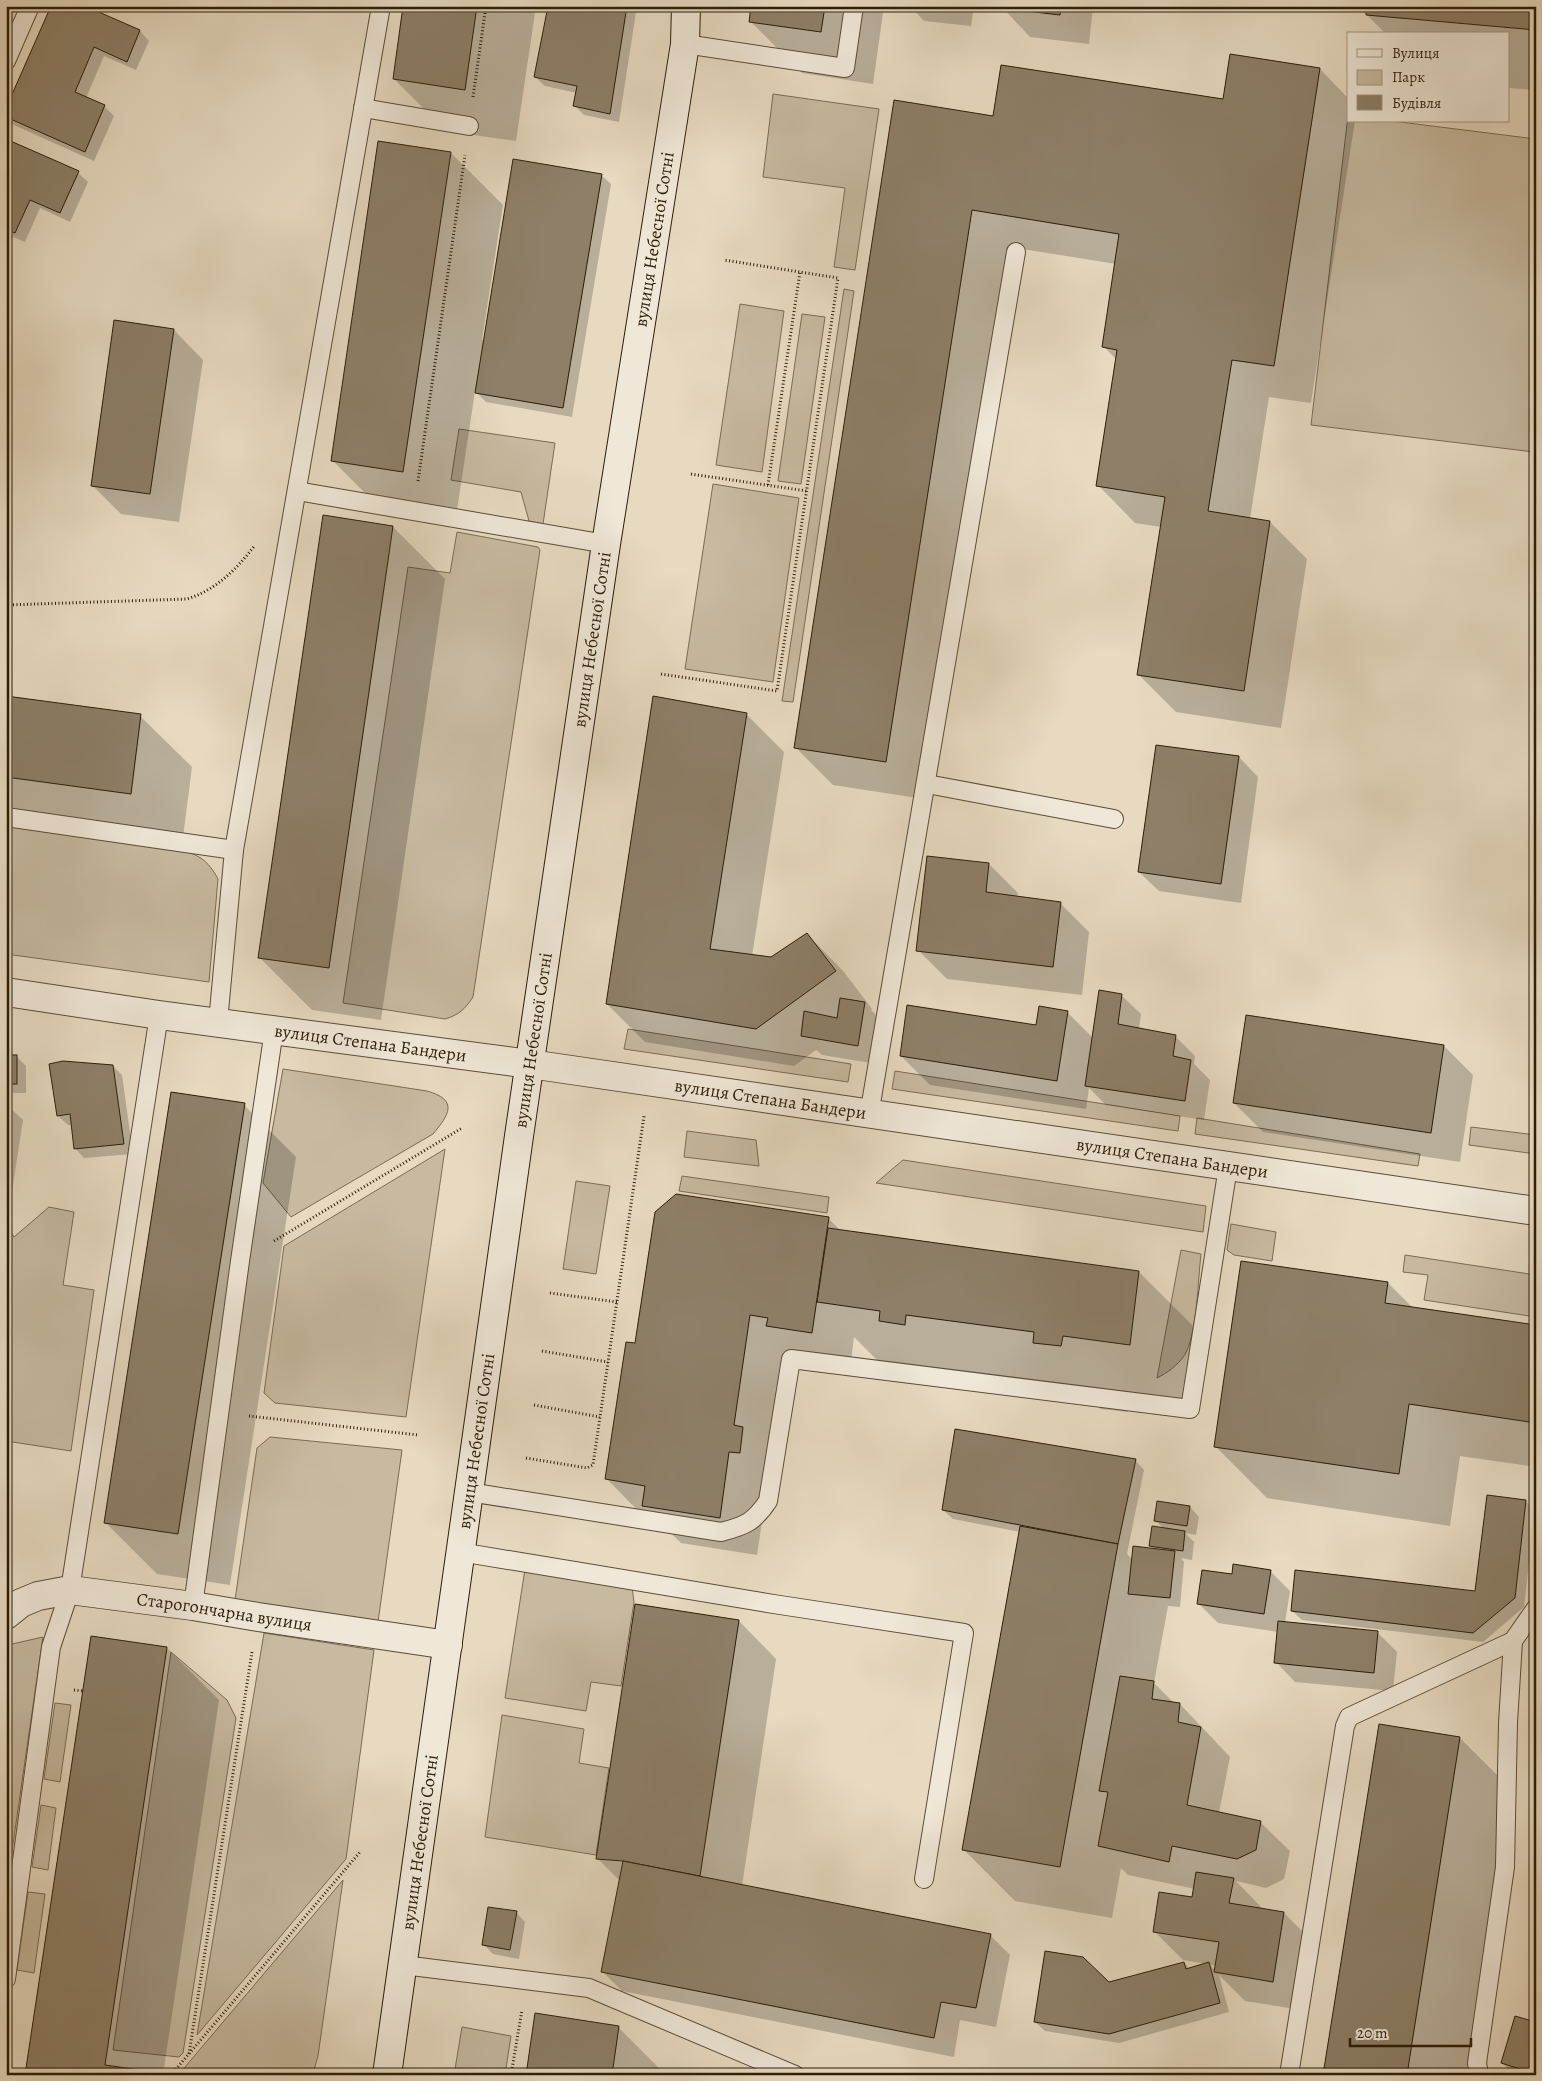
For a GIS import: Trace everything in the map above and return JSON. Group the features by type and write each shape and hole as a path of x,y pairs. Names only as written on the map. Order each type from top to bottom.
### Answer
{"street":[{"name":"вулиця Небесної Сотні","path":"387,2075 460,1552 606,544 684,44 686,6"},
{"name":"вулиця Степана Бандери","path":"6,992 530,1064 1536,1211"},
{"name":"Старогончарна вулиця","path":"6,1615 21,1603 38,1596 70,1590 193,1606 448,1645"}],"lane":[{"path":"6,61 30,6"},
{"path":"218,1022 234,850 381,6"},
{"path":"684,44 845,68 854,6"},
{"path":"363,108 469,126"},
{"path":"869,1115 927,784 1016,252"},
{"path":"297,491 606,544"},
{"path":"927,784 1114,819"},
{"path":"6,817 234,850"},
{"path":"6,1979 52,1648 70,1590 159,1014"},
{"path":"193,1606 240,1261 274,1030"},
{"path":"469,1492 721,1532 742,1527 759,1516 768,1501 791,1358 1190,1409 1228,1167"},
{"path":"460,1552 780,1605 964,1633 924,1879"},
{"path":"1289,2075 1346,1726 1350,1717 1513,1641 1536,1608"},
{"path":"1479,2075 1477,2064 1505,1868 1508,1722 1513,1641"},
{"path":"403,1965 589,1988 795,2075"}],"path":[{"path":"414,511 486,6"},
{"path":"661,674 777,691 838,278 724,260"},
{"path":"768,485 800,272"},
{"path":"691,474 807,491"},
{"path":"6,605 188,599 202,594 218,584 245,559 260,539"},
{"path":"526,1458 587,1468 593,1465 644,1116"},
{"path":"240,1261 462,1128"},
{"path":"550,1293 617,1302"},
{"path":"542,1351 608,1362"},
{"path":"534,1405 600,1417"},
{"path":"220,1413 418,1435"},
{"path":"189,2054 258,1617"},
{"path":"171,2075 360,1852"},
{"path":"511,2075 527,1980"}],"green space":[{"path":"773,94 879,109 855,270 834,267 845,188 763,177"},
{"path":"1347,122 1400,122 1536,139 1536,436 1534,452 1311,425"},
{"path":"844,289 854,291 793,702 782,701"},
{"path":"740,304 784,311 762,472 716,465"},
{"path":"802,314 825,317 801,484 778,481"},
{"path":"459,429 555,443 543,524 529,521 521,492 451,480"},
{"path":"713,484 799,498 773,682 685,669"},
{"path":"457,532 538,547 540,550 473,997 461,1011 445,1019 343,1003 408,567 450,573"},
{"path":"6,826 185,851 201,858 209,865 218,879 209,982 6,954"},
{"path":"628,1029 851,1064 848,1082 624,1049"},
{"path":"283,1069 427,1091 444,1099 448,1109 447,1114 433,1134 291,1217 263,1183"},
{"path":"895,1071 1180,1116 1178,1131 892,1089"},
{"path":"1197,1118 1420,1154 1418,1166 1195,1134"},
{"path":"1471,1127 1536,1135 1536,1154 1469,1145"},
{"path":"687,1131 756,1140 759,1166 684,1157"},
{"path":"445,1149 406,1417 275,1403 264,1393 284,1246"},
{"path":"903,1160 1206,1206 1203,1232 876,1183"},
{"path":"682,1176 829,1197 827,1213 679,1191"},
{"path":"576,1181 610,1186 596,1274 563,1269"},
{"path":"49,1207 74,1212 63,1285 94,1290 71,1451 6,1441 6,1223 14,1237"},
{"path":"1231,1224 1276,1232 1272,1261 1234,1255 1227,1250"},
{"path":"1181,1250 1201,1254 1192,1336 1184,1356 1172,1369 1157,1378"},
{"path":"1405,1255 1536,1275 1536,1317 1424,1300 1428,1275 1403,1272"},
{"path":"270,1437 402,1450 378,1622 235,1600 257,1448"},
{"path":"525,1569 632,1587 634,1602 621,1686 591,1682 586,1711 505,1698"},
{"path":"264,1633 374,1650 346,1859 197,2035"},
{"path":"43,1637 6,1892 6,1648 12,1644"},
{"path":"171,1652 227,1700 236,1718 183,2053 179,2057 113,2050"},
{"path":"55,1703 71,1705 60,1782 44,1779"},
{"path":"502,1715 584,1729 579,1763 609,1768 596,1855 485,1837"},
{"path":"41,1805 56,1808 48,1870 32,1867"},
{"path":"343,1880 318,2056 314,2070 310,2075 180,2073"},
{"path":"28,1892 45,1894 34,1973 17,1970"},
{"path":"462,2027 511,2036 505,2075 454,2075"}],"building":[{"path":"51,6 85,6 140,30 127,62 94,47 75,92 105,105 85,152 6,117 6,108"},
{"path":"403,6 477,6 465,90 393,79"},
{"path":"548,6 627,6 610,114 573,106 577,86 534,77"},
{"path":"751,6 825,6 821,32 749,22"},
{"path":"1000,6 1061,6 1060,15 1000,8"},
{"path":"1366,6 1536,6 1536,30 1366,15"},
{"path":"1230,54 1320,68 1274,366 1232,360 1208,511 1270,521 1244,691 1137,675 1165,497 1096,486 1117,350 1102,347 1119,234 972,210 886,762 794,748 894,100 993,116 1001,65 1223,99"},
{"path":"6,139 79,171 60,213 30,200 15,233 6,229"},
{"path":"378,141 451,152 403,472 331,461"},
{"path":"513,159 602,174 563,408 475,393"},
{"path":"114,320 174,329 150,494 91,486"},
{"path":"323,515 393,526 329,968 258,958"},
{"path":"6,696 141,714 131,794 6,777"},
{"path":"653,696 747,713 710,949 771,957 807,933 836,971 756,1029 606,1004"},
{"path":"1156,745 1239,756 1221,884 1138,872"},
{"path":"927,856 989,863 986,892 1061,902 1053,967 916,951"},
{"path":"1099,990 1122,994 1118,1024 1176,1035 1173,1056 1191,1060 1185,1101 1085,1086"},
{"path":"840,998 865,1002 858,1046 801,1036 804,1011 837,1018"},
{"path":"907,1005 1036,1025 1039,1006 1068,1011 1057,1081 900,1056"},
{"path":"1246,1015 1444,1045 1431,1133 1233,1103"},
{"path":"6,1055 17,1055 17,1084 6,1084"},
{"path":"63,1061 113,1065 124,1144 74,1149 70,1114 57,1116 49,1064"},
{"path":"171,1092 245,1103 178,1534 104,1523"},
{"path":"676,1194 829,1217 812,1333 766,1326 768,1318 750,1315 734,1425 743,1427 740,1453 729,1452 720,1518 642,1506 645,1486 605,1479 626,1342 635,1343 655,1212"},
{"path":"828,1228 1139,1271 1130,1345 1063,1336 1061,1346 1033,1343 1034,1332 906,1315 905,1325 879,1321 880,1311 817,1302"},
{"path":"1241,1261 1388,1282 1385,1303 1536,1325 1536,1423 1409,1404 1399,1474 1214,1447"},
{"path":"955,1429 1136,1459 1118,1544 942,1510"},
{"path":"1487,1495 1526,1500 1515,1598 1473,1633 1291,1611 1295,1570 1475,1591"},
{"path":"1157,1501 1190,1506 1187,1526 1154,1521"},
{"path":"1020,1526 1118,1544 1060,1867 962,1850"},
{"path":"1152,1526 1185,1531 1183,1551 1149,1546"},
{"path":"1133,1546 1175,1551 1170,1598 1128,1594"},
{"path":"1233,1564 1271,1570 1264,1614 1197,1604 1202,1570 1232,1574"},
{"path":"635,1604 739,1620 700,1876 623,1861 596,1859"},
{"path":"1278,1621 1378,1631 1374,1673 1274,1663"},
{"path":"91,1636 167,1647 105,2065 147,2071 146,2075 25,2075"},
{"path":"1120,1676 1154,1681 1152,1699 1180,1703 1178,1722 1201,1727 1187,1805 1261,1821 1256,1850 1237,1859 1172,1846 1169,1862 1098,1846 1108,1792 1099,1791"},
{"path":"1379,1724 1460,1737 1407,2075 1323,2075"},
{"path":"623,1861 991,1934 976,2008 941,2002 934,2038 601,1972"},
{"path":"1196,1872 1234,1878 1229,1903 1284,1912 1273,1982 1214,1972 1219,1942 1153,1932 1159,1892 1192,1897"},
{"path":"488,1907 517,1911 510,1950 482,1945"},
{"path":"1045,1951 1083,1957 1109,1982 1184,1962 1186,1969 1209,1962 1220,2003 1109,2034 1034,2022"},
{"path":"535,2013 619,2026 612,2075 526,2075"},
{"path":"1515,2016 1536,2022 1536,2074 1501,2063"}]}
